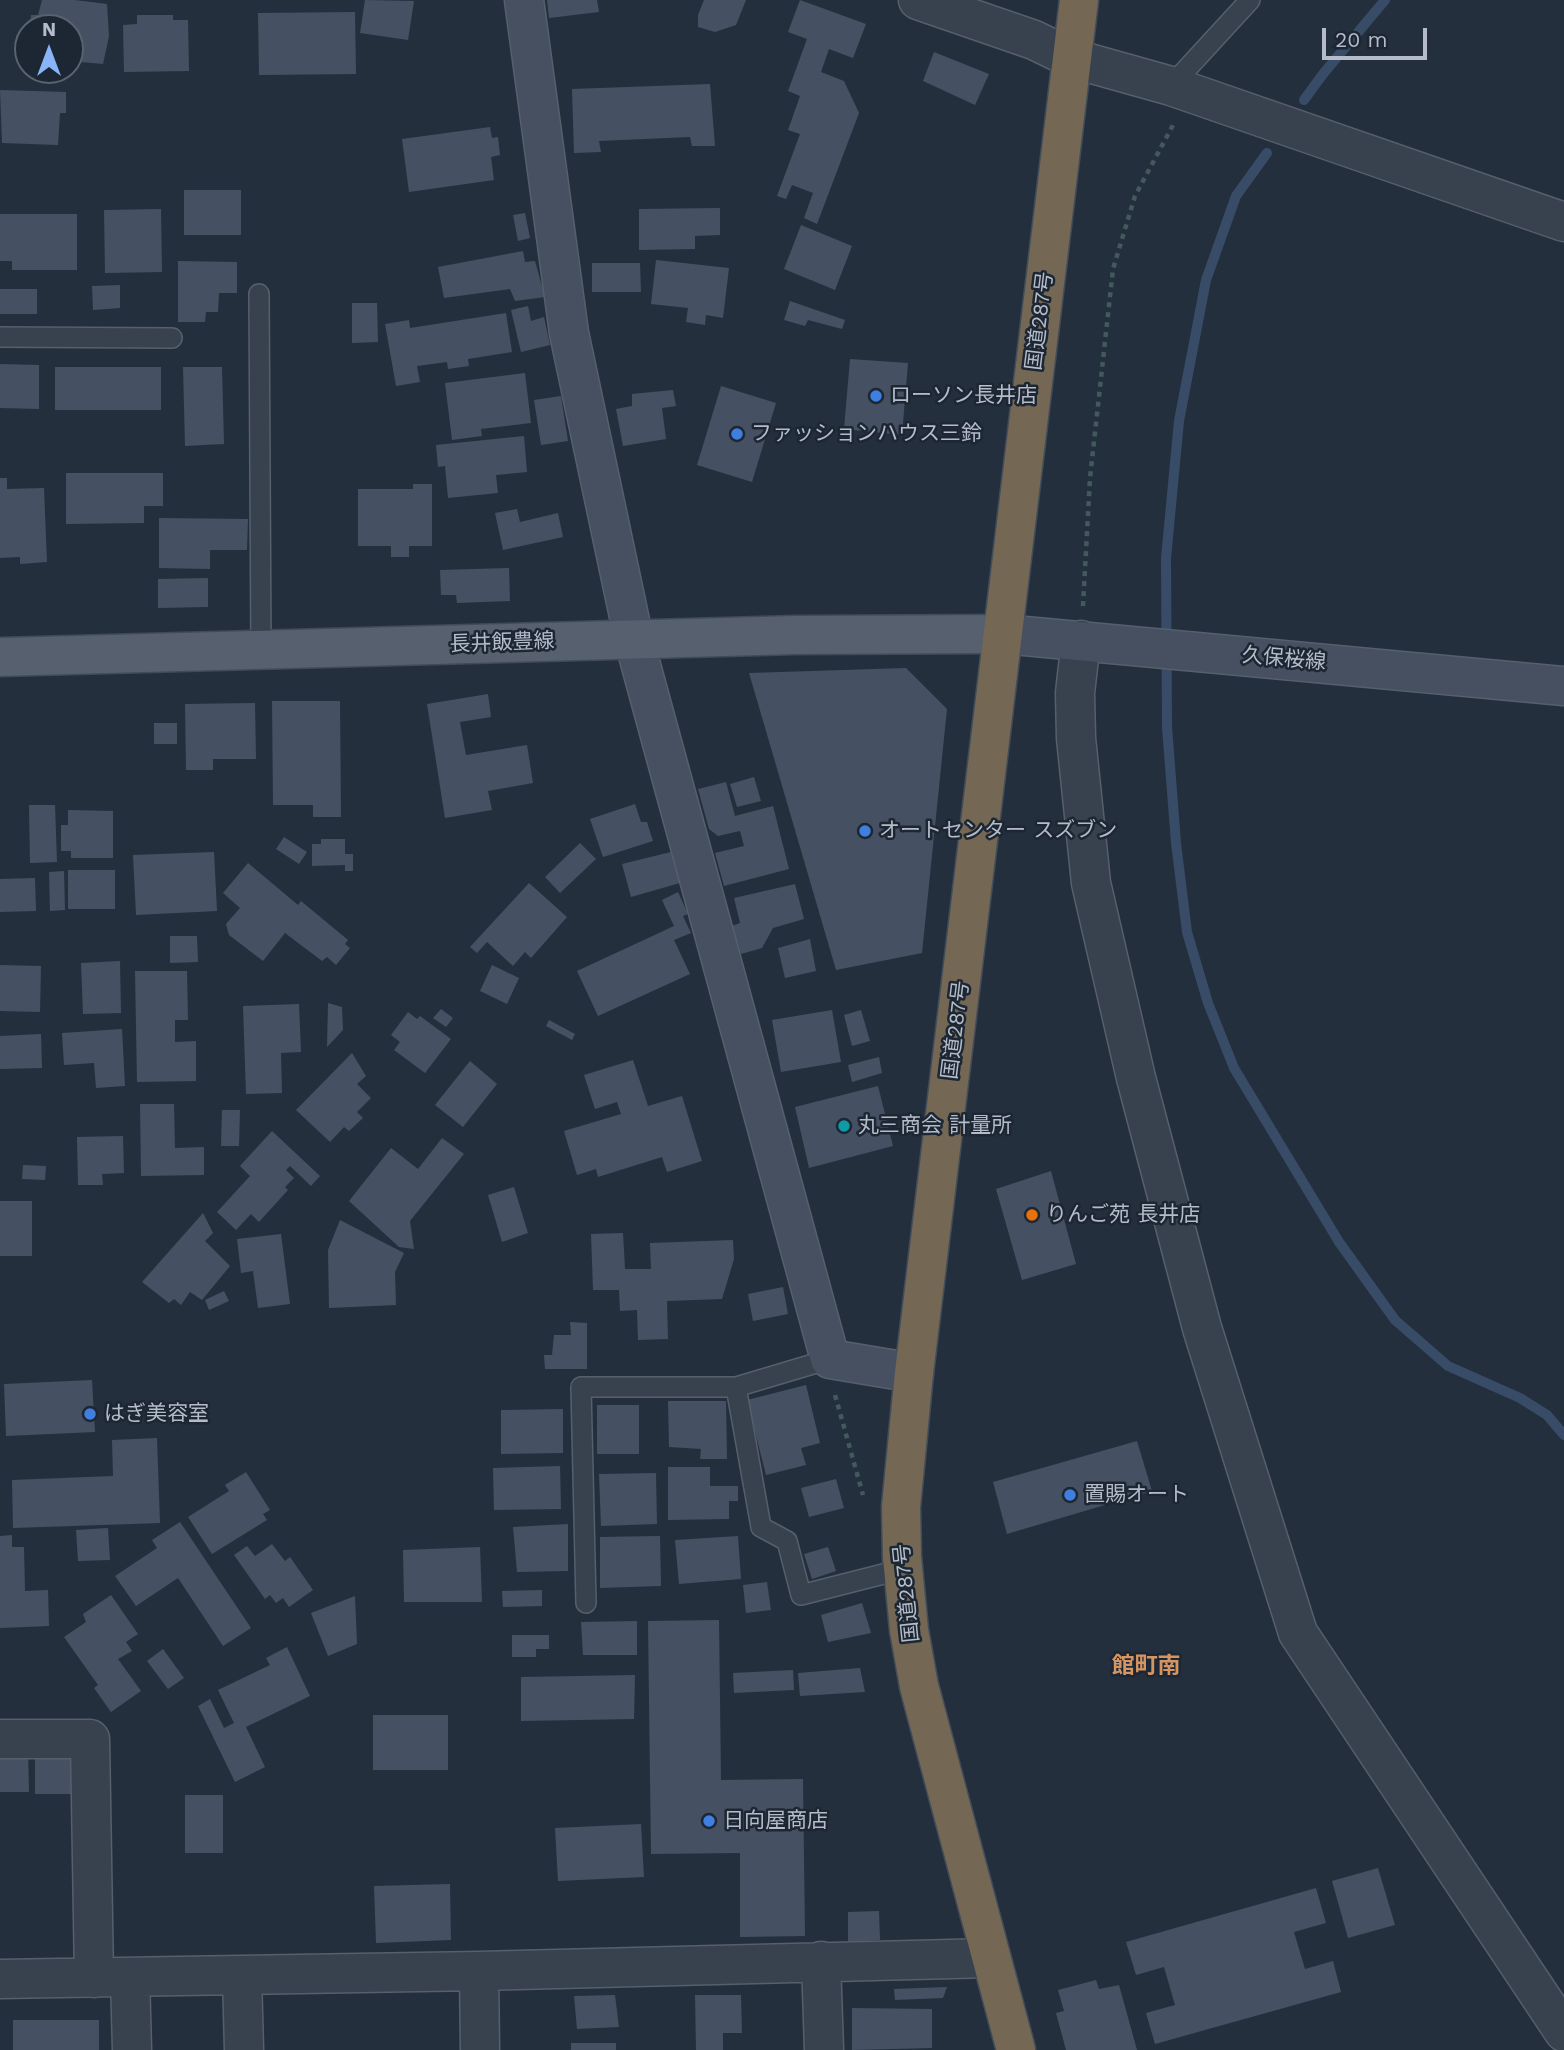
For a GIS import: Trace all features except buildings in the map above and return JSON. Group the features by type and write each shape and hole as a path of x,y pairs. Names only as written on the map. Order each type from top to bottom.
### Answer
{"highway":[{"name":"国道287号","path":"1016,2050 919,1686 909,1630 901,1507 914,1373 1079,0"}],"main road":[{"name":"長井飯豊線","path":"0,657 927,633 1003,634"}],"street":[{"path":"524,0 569,333 634,640 831,1371 914,1373"},
{"path":"918,0 1034,40 1071,58 1181,90 1564,222"},
{"name":"久保桜線","path":"1003,634 1564,686"},
{"path":"1094,641 1075,693 1076,738 1091,883 1136,1078 1202,1328 1298,1633 1564,2032"},
{"path":"0,1739 90,1739 112,1977 132,2050"},
{"path":"0,1979 479,1971 991,1958"},
{"path":"821,1961 824,2050"},
{"path":"479,1971 480,2050"},
{"path":"242,1975 244,2050"}],"lane":[{"path":"1181,90 1250,0"},
{"path":"260,294 261,650"},
{"path":"0,337 172,338"},
{"path":"586,1603 581,1387 736,1387 831,1371"},
{"path":"736,1387 761,1527 787,1541 801,1595 903,1569"}],"path":[{"path":"1094,641 1091,465 1113,269 1135,196 1181,90"},
{"path":"831,1371 864,1500"}],"waterway":[{"path":"1304,100 1385,0"},
{"path":"1267,153 1236,196 1206,280 1179,421 1166,558 1167,727 1176,843 1187,932 1208,1003 1234,1068 1339,1242 1395,1320 1448,1366 1520,1398 1547,1415 1564,1435"}],"place":[{"name":"ローソン長井店","path":"876,396"},
{"name":"ファッションハウス三鈴","path":"737,434"},
{"name":"オートセンター スズブン","path":"865,831"},
{"name":"丸三商会 計量所","path":"844,1126"},
{"name":"りんご苑 長井店","path":"1032,1215"},
{"name":"はぎ美容室","path":"90,1414"},
{"name":"置賜オート","path":"1070,1495"},
{"name":"日向屋商店","path":"709,1821"}],"district":[{"name":"館町南","path":"1146,1666"}]}
